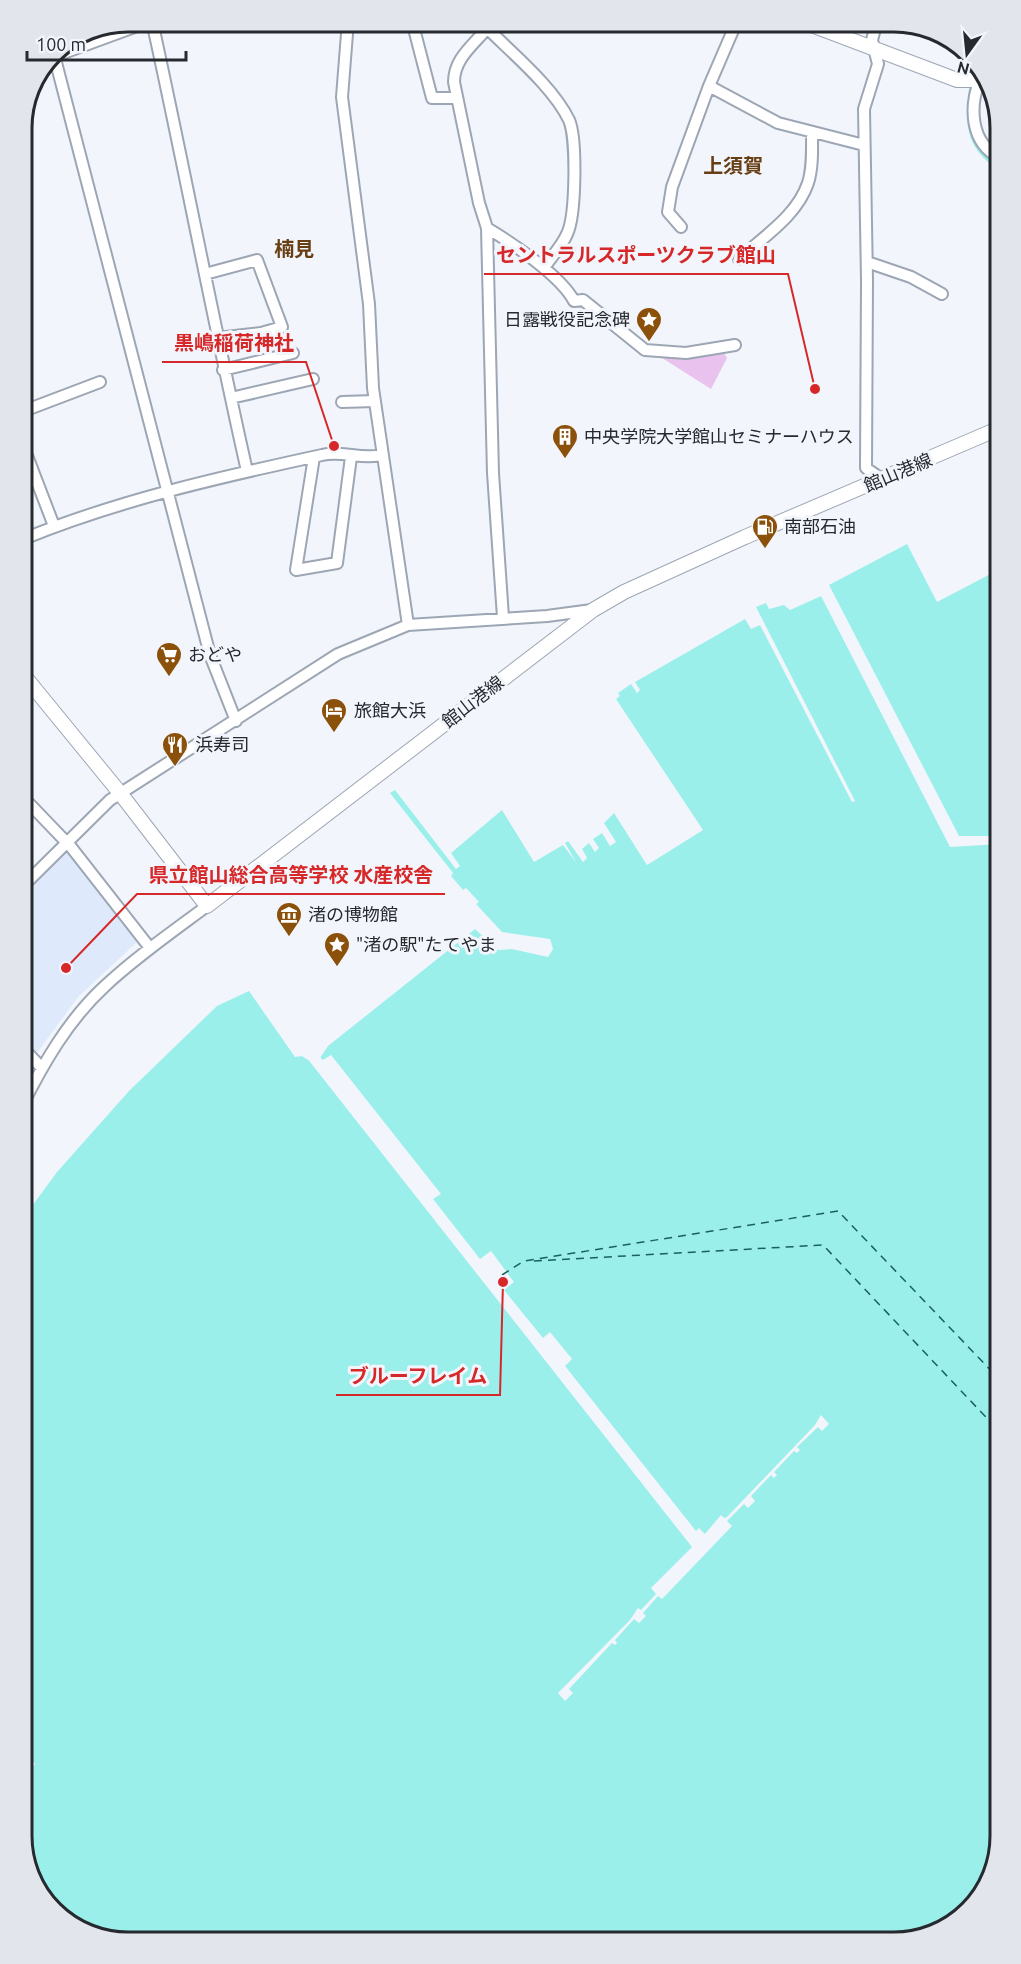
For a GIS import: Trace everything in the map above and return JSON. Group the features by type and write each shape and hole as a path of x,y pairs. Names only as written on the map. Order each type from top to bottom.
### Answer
{"main road":[{"path":"830,32 937,72"},
{"name":"館山港線","path":"207,906 593,610 624,592 745,537 990,432"},
{"path":"32,685 120,793 207,906"}],"street":[{"path":"74,47 120,32"},
{"path":"154,32 206,274 223,370 247,471"},
{"path":"347,32 342,97 368,293 375,401 408,625"},
{"path":"415,32 432,98 456,98"},
{"path":"484,32 454,69 456,98 479,204 487,228 493,473 503,617"},
{"path":"496,32 548,90 569,121 574,160 572,211 568,233 544,268"},
{"path":"681,227 668,212 668,204 709,86 732,32"},
{"path":"875,32 873,48 879,64 864,109 867,262 866,468 883,480"},
{"path":"55,65 210,655 236,721"},
{"path":"975,84 973,123 983,144 990,150"},
{"path":"709,86 778,123 864,145"},
{"path":"740,259 793,211 803,195 811,166 812,132"},
{"path":"487,228 544,268 567,288 574,300 583,300 645,350 686,353 735,345"},
{"path":"206,274 257,260 282,327 261,333 217,338"},
{"path":"867,262 910,277 942,294"},
{"path":"223,370 293,353"},
{"path":"231,398 313,379"},
{"path":"32,408 100,382"},
{"path":"342,402 375,401"},
{"path":"32,535 54,526 247,471 326,454 351,457 382,455"},
{"path":"314,457 296,570 337,563 351,457"},
{"path":"32,469 54,526"},
{"path":"32,876 92,815 120,793 338,654 408,625 503,617 547,616 593,610"},
{"path":"32,806 71,847 150,948"},
{"path":"32,1087 42,1067 89,1003 150,948 207,906"},
{"path":"32,1057 42,1067"}],"shaded area":[{"path":"717,351 724,353 727,358 711,389 659,356"},
{"path":"64,850 73,853 137,942 78,997 32,1060 32,885"}],"water":[{"path":"907,544 937,602 990,574 990,836 959,836 829,585"},
{"path":"821,596 950,847 990,845 990,1837 989,1849 980,1879 966,1900 947,1916 912,1931 894,1932 121,1932 109,1931 85,1923 55,1900 39,1873 33,1855 32,1768 35,1764 32,1762 32,1206 57,1172 129,1091 217,1006 249,991 295,1057 302,1056 308,1060 320,1058 328,1046 475,929 498,950 512,949 548,957 553,949 550,939 502,932 476,904 479,902 466,888 463,890 451,876 453,873 390,793 395,790 456,869 460,866 451,853 502,810 534,862 563,845 576,862 565,843 568,841 583,862 587,858 582,849 589,843 595,852 599,848 593,839 602,833 610,846 616,842 604,823 614,813 647,865 703,830 616,699 620,696 618,693 631,684 637,693 640,690 635,682 745,619 751,629 760,625 852,802 855,801 756,607 766,603 769,609 784,605 790,610"}],"pier":[{"path":"303,1053 309,1056 318,1055 323,1060 331,1055 441,1194 433,1199 480,1259 491,1251 514,1282 504,1290 543,1338 550,1332 572,1359 565,1366 696,1531 699,1528 705,1534 721,1515 724,1518 727,1517 815,1425 821,1415 829,1424 822,1431 818,1427 797,1447 800,1450 797,1453 794,1451 774,1472 777,1475 774,1478 771,1475 751,1496 755,1501 748,1508 744,1504 727,1521 732,1526 662,1599 658,1596 643,1613 646,1616 639,1623 634,1619 615,1640 617,1643 615,1645 612,1643 569,1689 573,1693 565,1701 558,1693 630,1620 638,1608 641,1610 656,1594 651,1588 692,1547"}],"waterway":[{"path":"971,84 969,121 971,132 974,142 990,162"}],"ferry route":[{"path":"502,1275 524,1261 838,1211 990,1370"},
{"path":"534,1261 823,1245 990,1421"}],"place":[{"name":"日露戦役記念碑","path":"649,343"},
{"name":"セントラルスポーツクラブ館山","path":"815,389"},
{"name":"黒嶋稲荷神社","path":"334,446"},
{"name":"中央学院大学館山セミナーハウス","path":"565,460"},
{"name":"南部石油","path":"765,550"},
{"name":"おどや","path":"169,678"},
{"name":"旅館大浜","path":"334,734"},
{"name":"浜寿司","path":"175,768"},
{"name":"渚の博物館","path":"289,938"},
{"name":"県立館山総合高等学校 水産校舎","path":"66,968"},
{"name":"\"渚の駅\"たてやま","path":"337,968"},
{"name":"ブルーフレイム","path":"503,1282"}],"district":[{"name":"上須賀","path":"733,166"},
{"name":"楠見","path":"294,249"}]}
